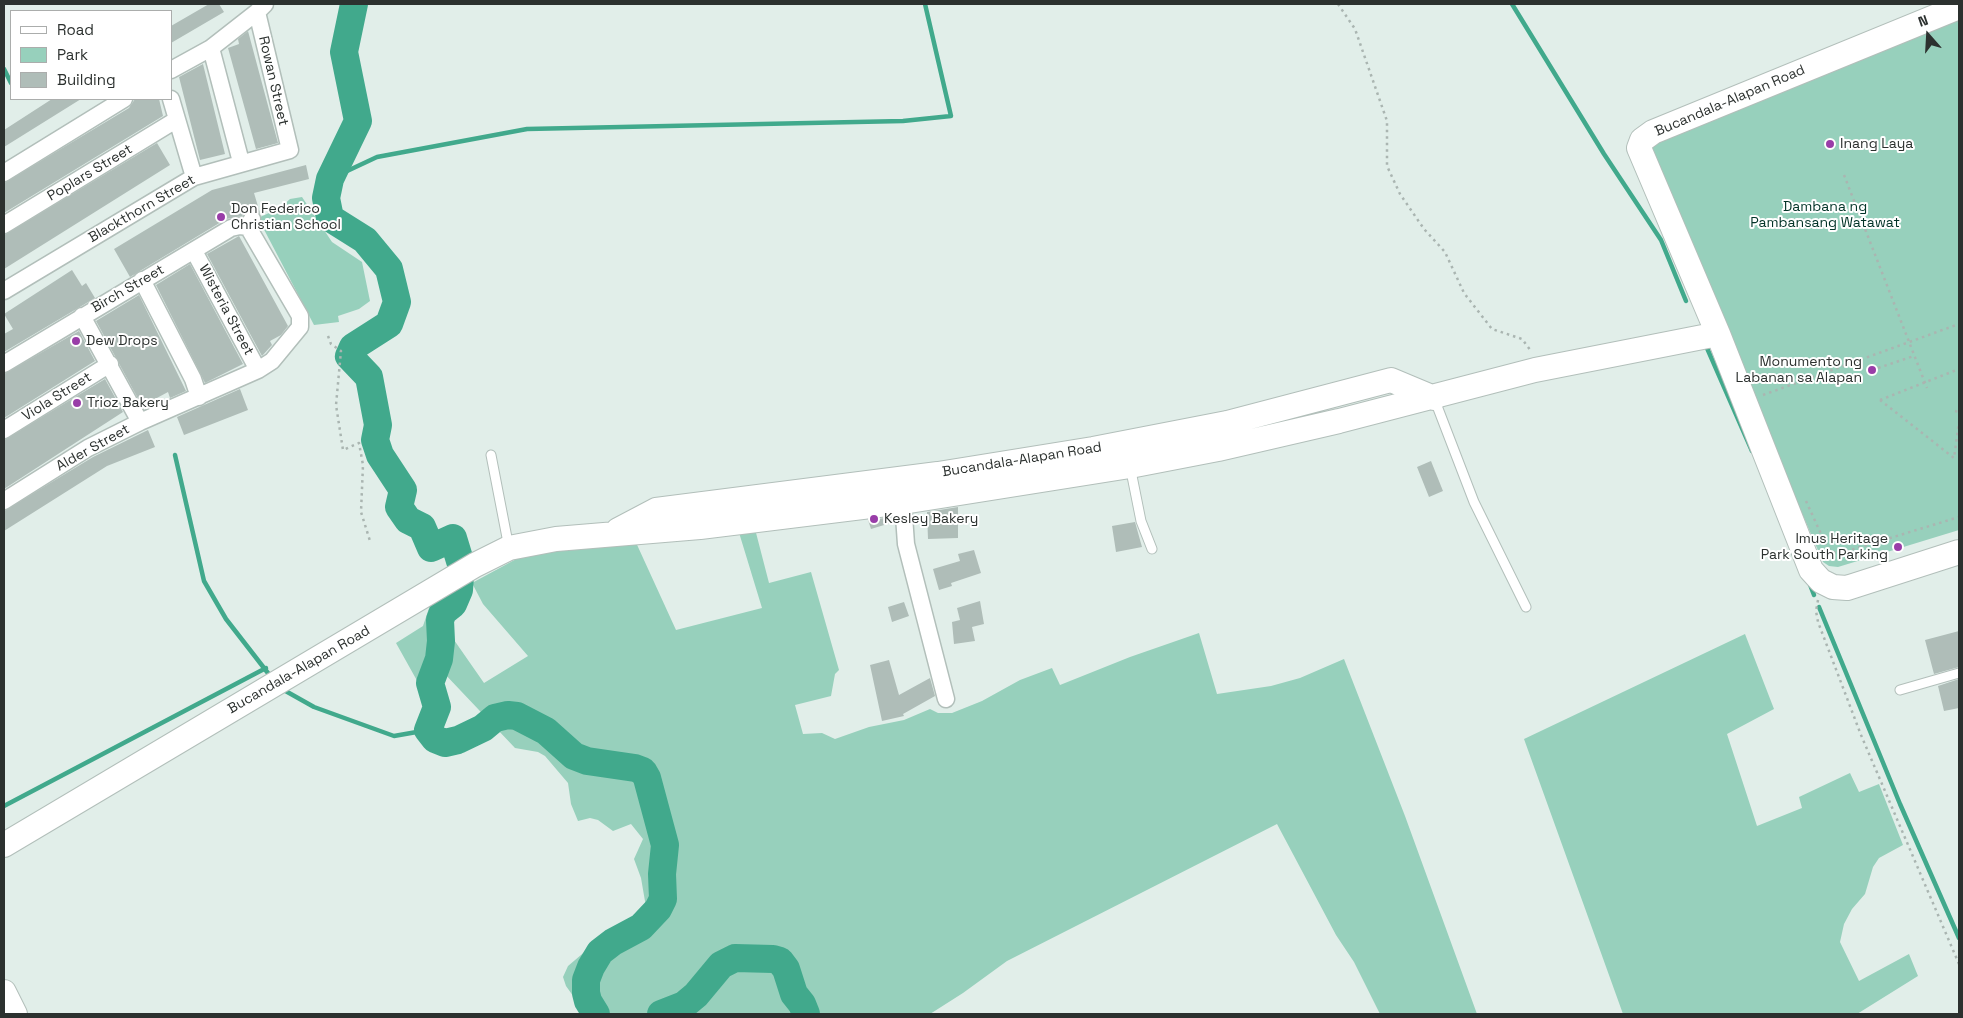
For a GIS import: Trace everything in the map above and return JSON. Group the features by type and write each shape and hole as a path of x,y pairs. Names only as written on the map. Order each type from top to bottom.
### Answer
{"main road":[{"name":"Bucandala-Alapan Road","path":"1821,581 1811,570 1803,555 1718,334 1639,152 1642,140 1653,132 1959,7"},
{"name":"Bucandala-Alapan Road","path":"4,845 476,565 509,548 556,539 903,502 1130,466 1232,446 1434,398 1535,370 1718,334"},
{"name":"Bucandala-Alapan Road","path":"615,534 656,510 938,474 1083,450 1226,423 1391,380 1434,398"},
{"path":"1821,581 1833,587 1847,588 1959,552"},
{"path":"4,992 16,1014"}],"street":[{"path":"172,69 211,48 261,8"},
{"name":"Rowan Street","path":"261,8 290,150"},
{"path":"211,48 241,162"},
{"path":"4,173 122,100"},
{"path":"171,100 194,176"},
{"name":"Poplars Street","path":"4,225 176,120"},
{"name":"Blackthorn Street","path":"4,291 194,176 290,150"},
{"name":"Birch Street","path":"4,364 231,228 250,223 300,316"},
{"name":"Wisteria Street","path":"194,251 258,370"},
{"path":"142,280 193,379 198,396"},
{"path":"82,316 110,364 140,422"},
{"name":"Alder Street","path":"4,502 88,448 140,422 258,370 272,361 300,327 300,316"},
{"name":"Viola Street","path":"4,430 110,364"},
{"path":"903,502 906,544 946,699"}],"lane":[{"path":"1434,398 1474,502 1526,607"},
{"path":"491,455 509,548"},
{"path":"1130,466 1141,521 1152,549"},
{"path":"1900,690 1959,673"}],"path":[{"path":"1338,4 1355,29 1387,121 1387,166 1400,194 1424,228 1445,252 1470,300 1492,329 1522,340 1532,352 1535,370"},
{"path":"1844,175 1927,388"},
{"path":"1762,396 1959,324"},
{"path":"328,336 331,344 341,351 336,405 344,450 359,443 363,464 361,512 370,540"},
{"path":"1872,370 1914,356"},
{"path":"1959,369 1880,400 1954,458 1959,422"},
{"path":"1758,387 1765,404"},
{"path":"1955,411 1959,412"},
{"path":"1917,429 1921,424"},
{"path":"1804,495 1827,547 1833,552 1841,553 1959,517"},
{"path":"1821,581 1816,611 1818,622 1861,735 1959,964"}],"green space":[{"name":"Dambana ng Pambansang Watawat","path":"1959,14 1959,530 1838,567 1829,566 1823,562 1744,379 1719,306 1649,160 1652,147 1669,134"},
{"path":"302,197 332,242 362,262 370,301 359,309 338,316 339,322 314,325 258,218 280,208 290,199"},
{"path":"754,525 769,583 811,572 839,670 835,674 831,696 795,705 803,734 822,733 835,739 869,727 904,720 930,709 938,713 952,713 982,701 1020,680 1052,668 1060,685 1130,657 1199,633 1217,694 1271,686 1300,678 1344,659 1405,816 1477,1014 1380,1014 1354,962 1336,935 1277,824 1007,961 930,1014 586,1014 566,986 563,977 568,966 588,949 646,907 641,878 634,859 643,839 631,824 613,831 598,820 590,818 578,821 571,804 568,783 545,756 538,752 515,748 442,671 420,686 396,643 423,626 431,602 465,577 466,606 445,627 484,683 528,656 483,604 472,583 520,557 633,536 676,630 762,608 737,526"},
{"path":"1745,634 1774,709 1727,734 1757,826 1802,808 1799,797 1850,773 1859,792 1879,784 1903,845 1879,858 1873,867 1865,894 1852,909 1844,924 1840,942 1859,981 1909,954 1918,976 1857,1014 1623,1014 1524,739"}],"building":[{"path":"209,4 219,4 224,12 172,42 172,25"},
{"path":"248,31 278,143 256,149 228,48 239,44 238,39"},
{"path":"203,64 225,154 200,160 179,77"},
{"path":"50,100 79,100 4,147 4,130"},
{"path":"134,100 159,100 163,116 4,213 4,183 129,108"},
{"path":"157,143 170,165 4,269 4,235"},
{"path":"306,165 309,179 254,193 260,213 251,209 242,216 226,219 130,277 114,249 212,190"},
{"path":"239,236 288,326 281,335 270,341 272,345 262,356 207,254"},
{"path":"190,264 243,364 205,383 156,285"},
{"path":"72,270 82,286 86,283 95,298 4,352 4,334 13,329 4,314"},
{"path":"139,295 186,391 170,398 168,392 142,406 96,321"},
{"path":"79,331 95,361 4,418 4,374"},
{"path":"105,379 123,412 4,489 4,440"},
{"path":"240,389 248,410 184,435 177,417"},
{"path":"148,430 155,447 107,466 4,531 4,511 93,457"},
{"path":"1431,461 1443,491 1429,497 1417,467"},
{"path":"958,507 958,538 928,539 927,512"},
{"path":"894,517 894,522 871,529 868,520"},
{"path":"1135,522 1142,547 1116,552 1112,526"},
{"path":"974,550 981,573 951,583 952,586 939,590 933,569 960,561 958,554"},
{"path":"980,601 984,624 972,627 975,641 954,644 952,622 960,620 957,608"},
{"path":"904,602 909,616 892,622 888,607"},
{"path":"1959,631 1959,667 1934,674 1925,640"},
{"path":"889,660 899,695 930,678 935,696 903,714 904,716 882,721 870,665"},
{"path":"1959,679 1959,708 1944,711 1938,686"}],"waterway":[{"path":"354,4 344,52 358,121 330,179 326,198 330,218 365,240 389,269 397,302 389,324 353,347 349,356 369,377 378,425 375,440 380,455 403,490 399,507 408,520 422,527 431,548 453,538 460,561"},
{"path":"330,179 377,157 527,129 903,121 951,116 925,4"},
{"path":"1512,4 1604,154 1661,240 1686,301"},
{"path":"4,69 10,81"},
{"path":"1707,348 1752,451"},
{"path":"175,455 204,581 226,619 271,677"},
{"path":"460,576 459,590 453,604 443,612 440,620 441,641 439,659 430,683 437,707 428,730 435,739 445,743 458,740 483,728 495,718 508,715 517,716 546,731 574,756 587,761 635,768 643,771 647,778 665,845 662,874 663,899 658,909 641,927 613,942 600,952 591,967 586,980 586,993 588,1001 596,1014"},
{"path":"1809,582 1814,595"},
{"path":"1819,607 1900,804 1959,938"},
{"path":"4,806 266,668"},
{"path":"282,689 314,707 394,736 428,730"},
{"path":"661,1014 684,1005 696,995 721,965 735,958 773,959 780,961 786,969 794,994 802,1004 806,1014"}],"place":[{"name":"Inang Laya","path":"1830,144"},
{"name":"Don Federico Christian School","path":"221,217"},
{"name":"Dew Drops","path":"76,341"},
{"name":"Monumento ng Labanan sa Alapan","path":"1872,370"},
{"name":"Trioz Bakery","path":"77,403"},
{"name":"Kesley Bakery","path":"874,519"},
{"name":"Imus Heritage Park South Parking","path":"1898,547"}]}
